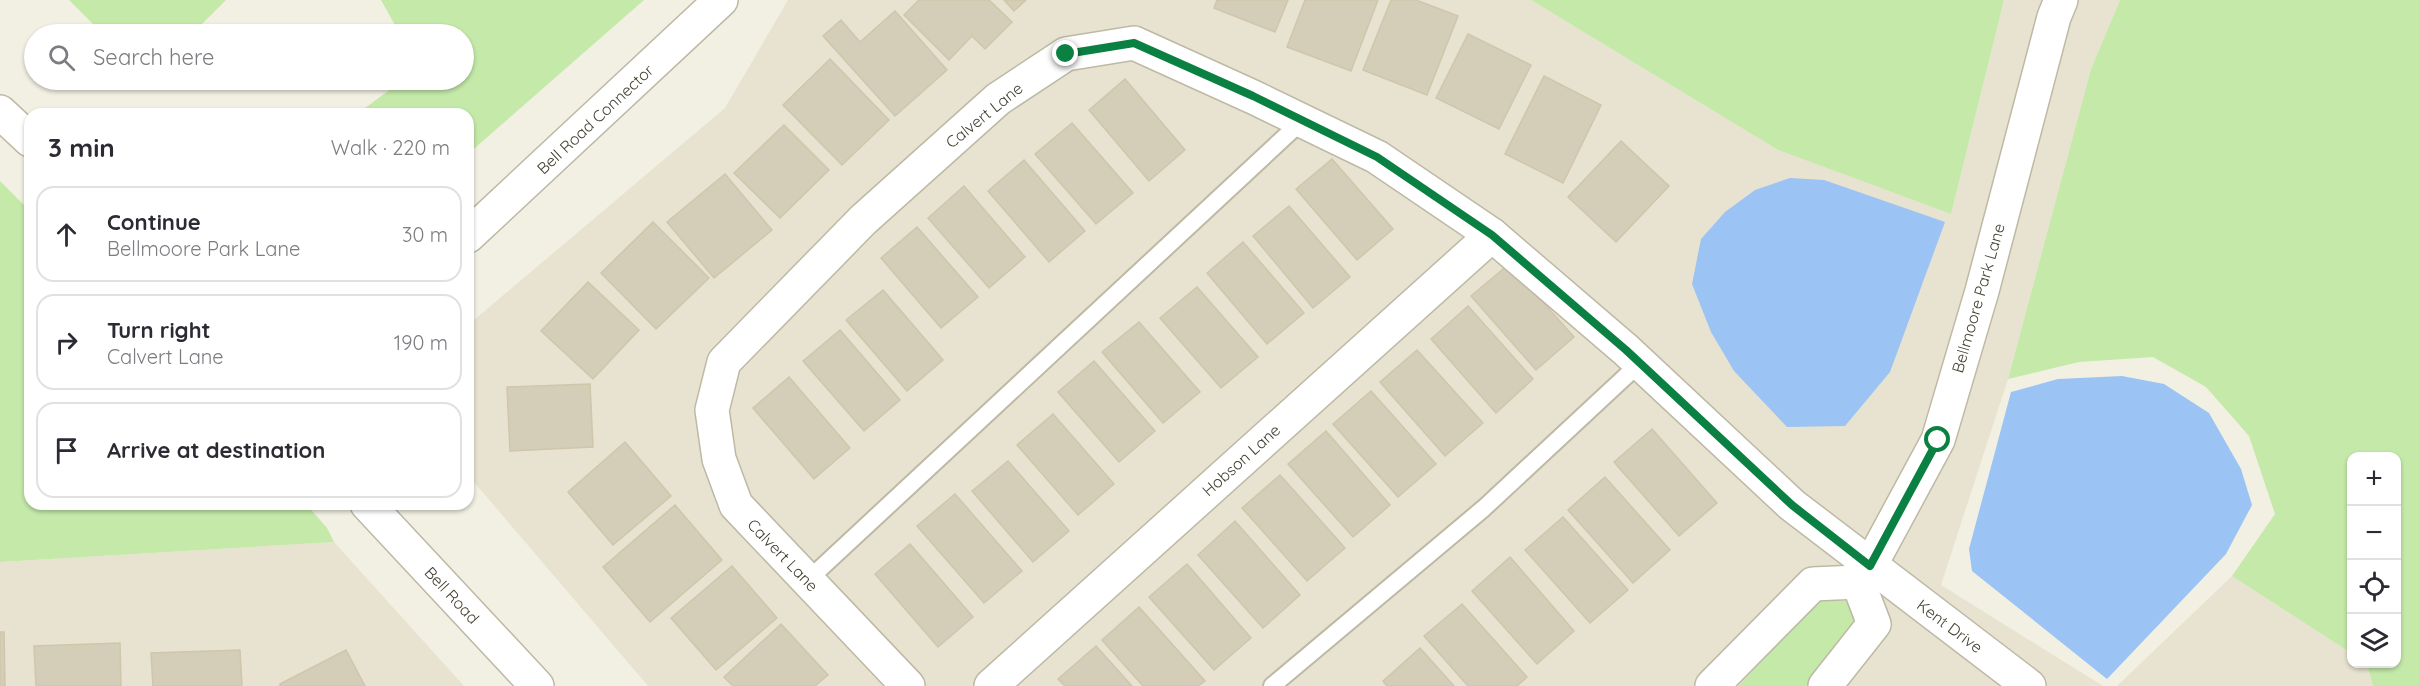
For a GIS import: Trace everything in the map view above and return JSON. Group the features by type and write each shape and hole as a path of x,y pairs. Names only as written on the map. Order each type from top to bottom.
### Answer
{"street":[{"name":"Bell Road Connector","path":"474,230 722,0"},
{"name":"Bellmoore Park Lane","path":"1864,574 1938,440 1982,291 2054,17 2061,0"},
{"name":"Calvert Lane","path":"908,686 736,505 718,459 712,410 724,362 863,220 998,99 1066,54 1134,43 1303,120 1377,157 1492,235 1640,363 1864,574"},
{"path":"0,112 24,134"},
{"name":"Hobson Lane","path":"991,686 1492,235"},
{"name":"Bell Road","path":"373,510 535,685"},
{"path":"1712,686 1813,584 1864,574 1874,624 1825,686"},
{"name":"Kent Drive","path":"1864,574 2029,686"}],"lane":[{"path":"808,580 1303,120"},
{"path":"1272,686 1484,508 1640,363"}],"shaded area":[{"path":"788,0 1531,0 1778,150 1951,214 2004,0 2120,0 2091,69 2008,379 1941,585 2103,686 648,686 474,482 474,320 725,108"},
{"path":"334,542 464,686 0,686 0,562"},
{"path":"2232,576 2347,650 2347,668 2368,668 2373,686 2117,686"}],"green space":[{"path":"69,0 226,0 202,24 93,24"},
{"path":"381,0 644,0 474,149 474,108 365,108 389,90 474,90 474,24 394,24"},
{"path":"1531,0 2004,0 1951,214 1778,150"},
{"path":"2120,0 2419,0 2419,686 2373,686 2368,668 2401,668 2401,452 2347,452 2347,650 2232,576 2275,514 2249,436 2206,387 2153,357 2079,362 2008,379 2091,69"},
{"path":"0,181 24,205 24,510 311,510 327,528 334,542 0,562"},
{"path":"1822,596 1839,598 1853,606 1855,622 1810,686 1739,686 1812,602"}],"water":[{"path":"1790,178 1824,180 1945,222 1890,372 1845,426 1787,427 1734,371 1711,332 1692,284 1701,239 1725,212 1755,190"},
{"path":"2122,376 2164,384 2209,413 2241,469 2252,505 2226,554 2107,679 1972,571 1969,549 2011,392 2058,379"}],"building":[{"path":"919,0 989,0 1012,22 985,49 972,36 949,60 904,15"},
{"path":"1004,0 1026,0 1014,11"},
{"path":"1217,0 1288,0 1275,32 1214,8"},
{"path":"1305,0 1378,0 1351,71 1287,47"},
{"path":"1391,0 1416,0 1458,16 1427,95 1363,70"},
{"path":"895,11 947,70 895,116 823,36 841,20 860,42"},
{"path":"1468,34 1531,65 1499,129 1436,98"},
{"path":"830,59 889,120 842,165 783,105"},
{"path":"1544,76 1601,105 1563,183 1505,154"},
{"path":"1125,79 1185,150 1149,181 1089,110"},
{"path":"1072,123 1133,193 1096,224 1035,154"},
{"path":"784,125 829,170 780,218 734,173"},
{"path":"1621,141 1669,186 1616,242 1568,197"},
{"path":"1332,159 1393,229 1357,260 1296,189"},
{"path":"1024,160 1085,231 1049,262 988,191"},
{"path":"725,174 772,230 714,278 667,222"},
{"path":"964,186 1025,257 989,288 928,218"},
{"path":"1289,206 1350,277 1313,308 1253,236"},
{"path":"653,222 709,278 656,329 601,273"},
{"path":"917,227 978,297 941,328 881,258"},
{"path":"1243,242 1304,313 1267,344 1207,273"},
{"path":"1509,264 1574,337 1536,370 1471,296"},
{"path":"588,282 639,330 593,379 541,331"},
{"path":"1197,287 1258,357 1221,388 1160,318"},
{"path":"883,290 943,360 907,391 846,320"},
{"path":"1468,306 1533,379 1496,413 1431,339"},
{"path":"1139,322 1200,392 1163,423 1102,352"},
{"path":"840,330 900,400 864,431 803,361"},
{"path":"1417,350 1483,423 1445,456 1380,382"},
{"path":"1094,361 1155,431 1119,462 1058,392"},
{"path":"789,377 850,448 814,479 753,408"},
{"path":"590,384 593,447 510,451 507,387"},
{"path":"1371,391 1436,464 1398,497 1333,424"},
{"path":"1053,414 1114,484 1078,515 1017,445"},
{"path":"1652,429 1717,503 1679,536 1614,462"},
{"path":"1326,431 1390,505 1353,537 1288,464"},
{"path":"625,442 671,496 613,545 568,492"},
{"path":"1008,461 1069,531 1033,562 972,491"},
{"path":"1280,475 1345,548 1307,581 1242,508"},
{"path":"1605,477 1670,550 1633,583 1568,510"},
{"path":"955,494 1022,571 984,603 917,526"},
{"path":"675,505 722,560 650,622 603,567"},
{"path":"1563,517 1628,590 1590,623 1525,550"},
{"path":"1235,521 1300,595 1263,628 1198,555"},
{"path":"910,544 973,617 938,647 875,574"},
{"path":"1510,557 1574,631 1537,664 1472,591"},
{"path":"1187,564 1251,638 1214,670 1149,597"},
{"path":"732,566 777,618 716,670 671,618"},
{"path":"1462,604 1527,677 1517,686 1468,686 1424,636"},
{"path":"1139,607 1205,681 1198,686 1143,686 1102,640"},
{"path":"781,624 828,675 815,686 733,686 724,677"},
{"path":"0,632 4,632 5,686 0,686"},
{"path":"120,643 121,686 36,686 34,646"},
{"path":"1096,646 1132,686 1065,686 1058,679"},
{"path":"1420,648 1454,686 1387,686 1383,681"},
{"path":"240,650 242,686 153,686 151,653"},
{"path":"346,650 365,686 280,686 280,684"}],"route":[{"path":"1066,54 1134,43 1253,96 1377,157 1492,235 1626,350 1792,505 1870,566 1938,440"}]}
